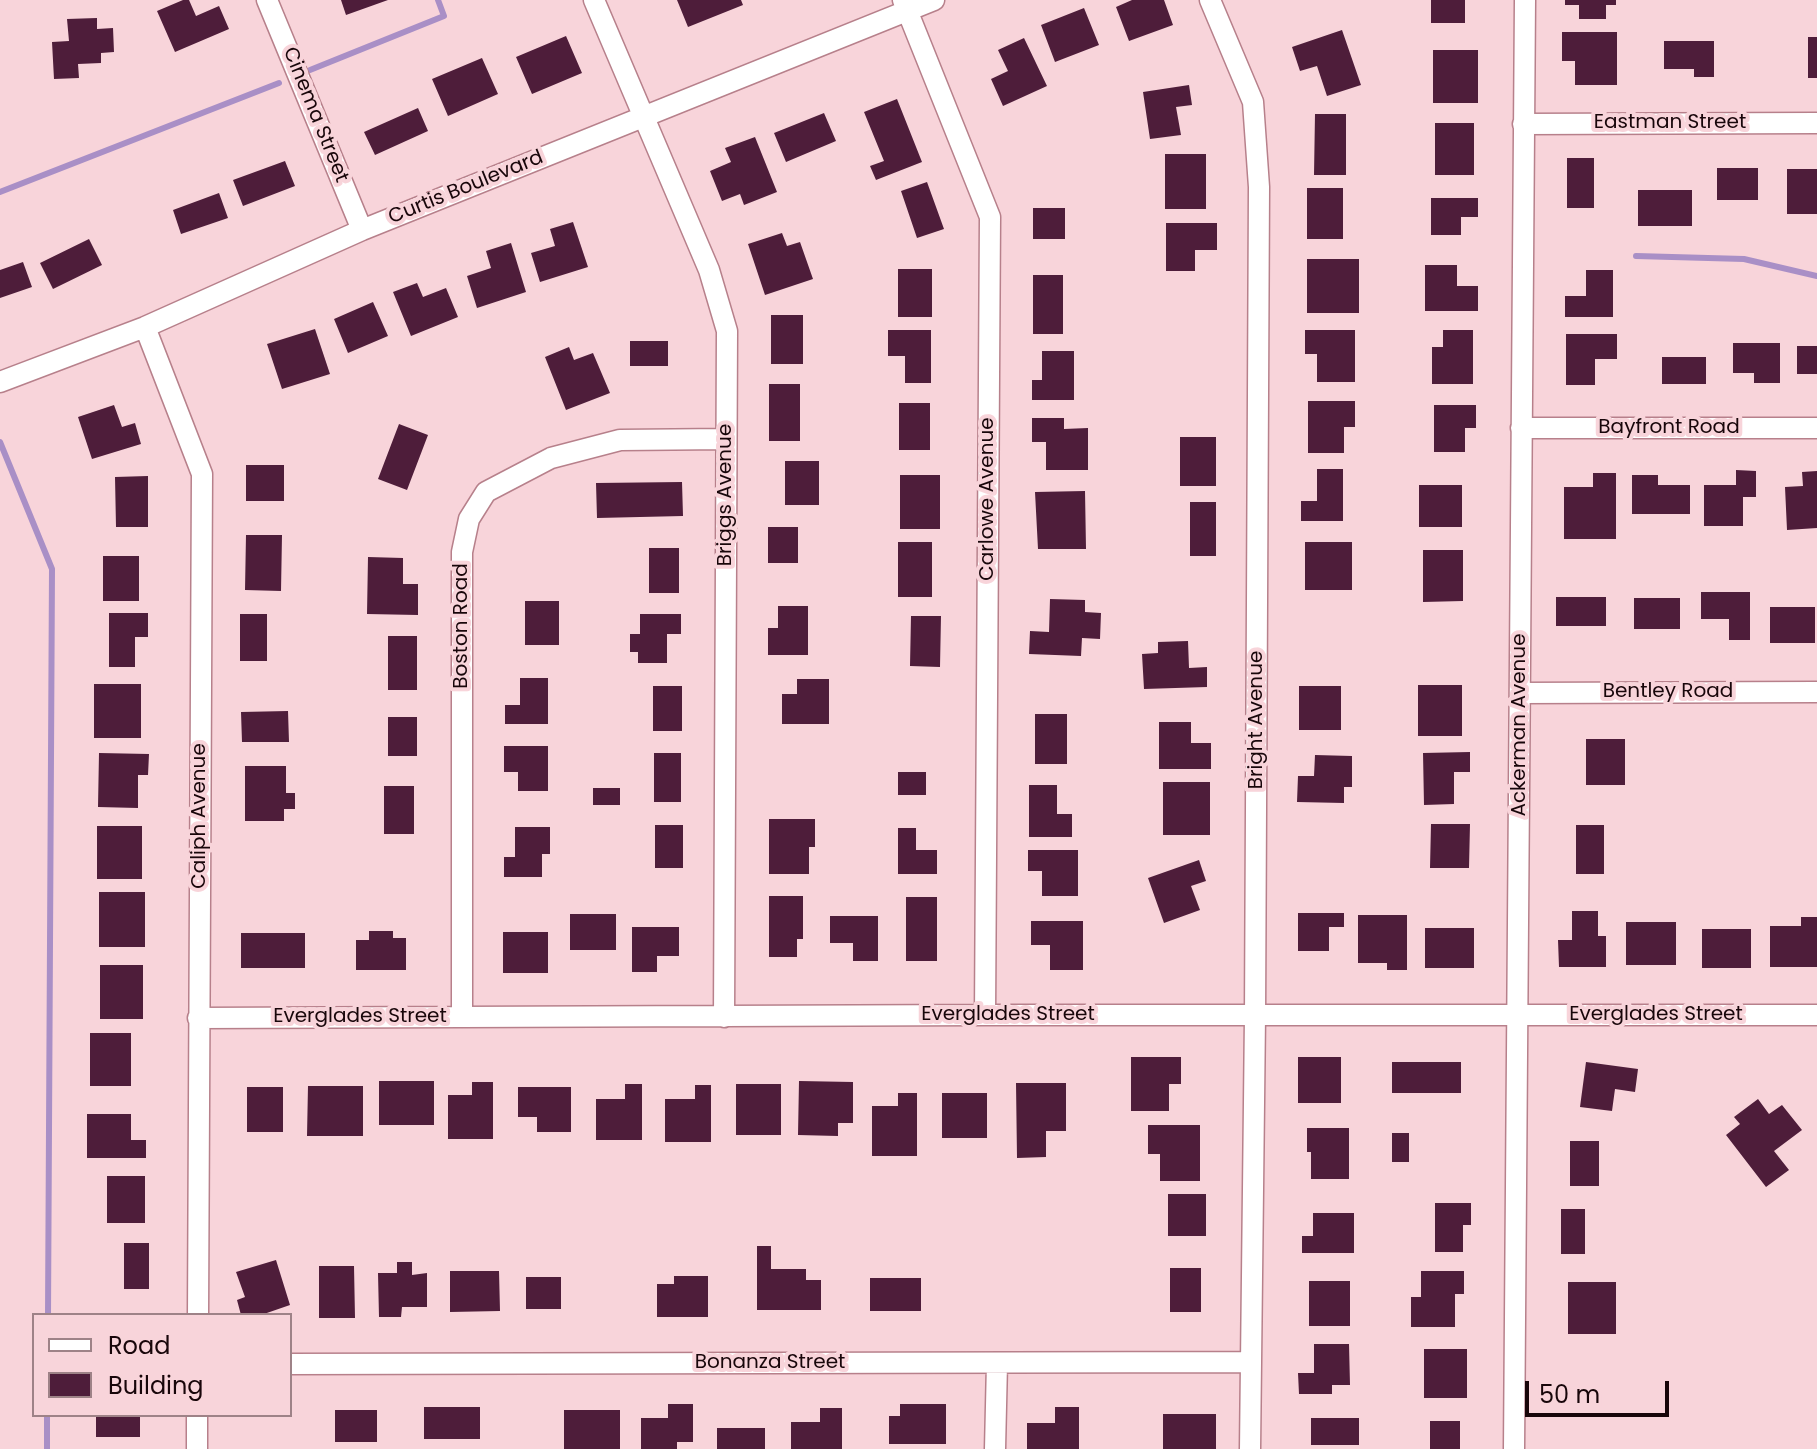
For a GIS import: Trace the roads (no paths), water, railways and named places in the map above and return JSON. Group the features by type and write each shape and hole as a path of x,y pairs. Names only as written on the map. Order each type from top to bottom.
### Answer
{"street":[{"name":"Cinema Street","path":"267,0 362,230"},
{"name":"Briggs Avenue","path":"594,0 709,270 727,331 724,1017"},
{"name":"Curtis Boulevard","path":"0,382 145,327 362,230 643,117 905,6 934,0"},
{"name":"Bright Avenue","path":"1210,0 1253,102 1259,187 1250,1449"},
{"name":"Ackerman Avenue","path":"1514,1449 1525,0"},
{"name":"Carlowe Avenue","path":"905,6 990,217 985,1015"},
{"name":"Eastman Street","path":"1523,124 1817,123"},
{"name":"Caliph Avenue","path":"145,327 202,474 198,1313"},
{"name":"Bayfront Road","path":"1521,428 1817,428"},
{"name":"Boston Road","path":"462,1016 462,552 469,519 486,492 551,458 620,440 726,439"},
{"name":"Bentley Road","path":"1520,693 1817,692"},
{"name":"Everglades Street","path":"198,1018 1817,1015"},
{"name":"Bonanza Street","path":"292,1364 1250,1362"},
{"path":"995,1449 997,1363"},
{"path":"197,1417 197,1449"}],"waterway":[{"path":"310,70 444,16 438,0"},
{"path":"0,192 279,83"},
{"path":"1636,256 1744,259 1817,276"},
{"path":"0,442 52,569 48,1313"},
{"path":"47,1417 47,1449"}]}
